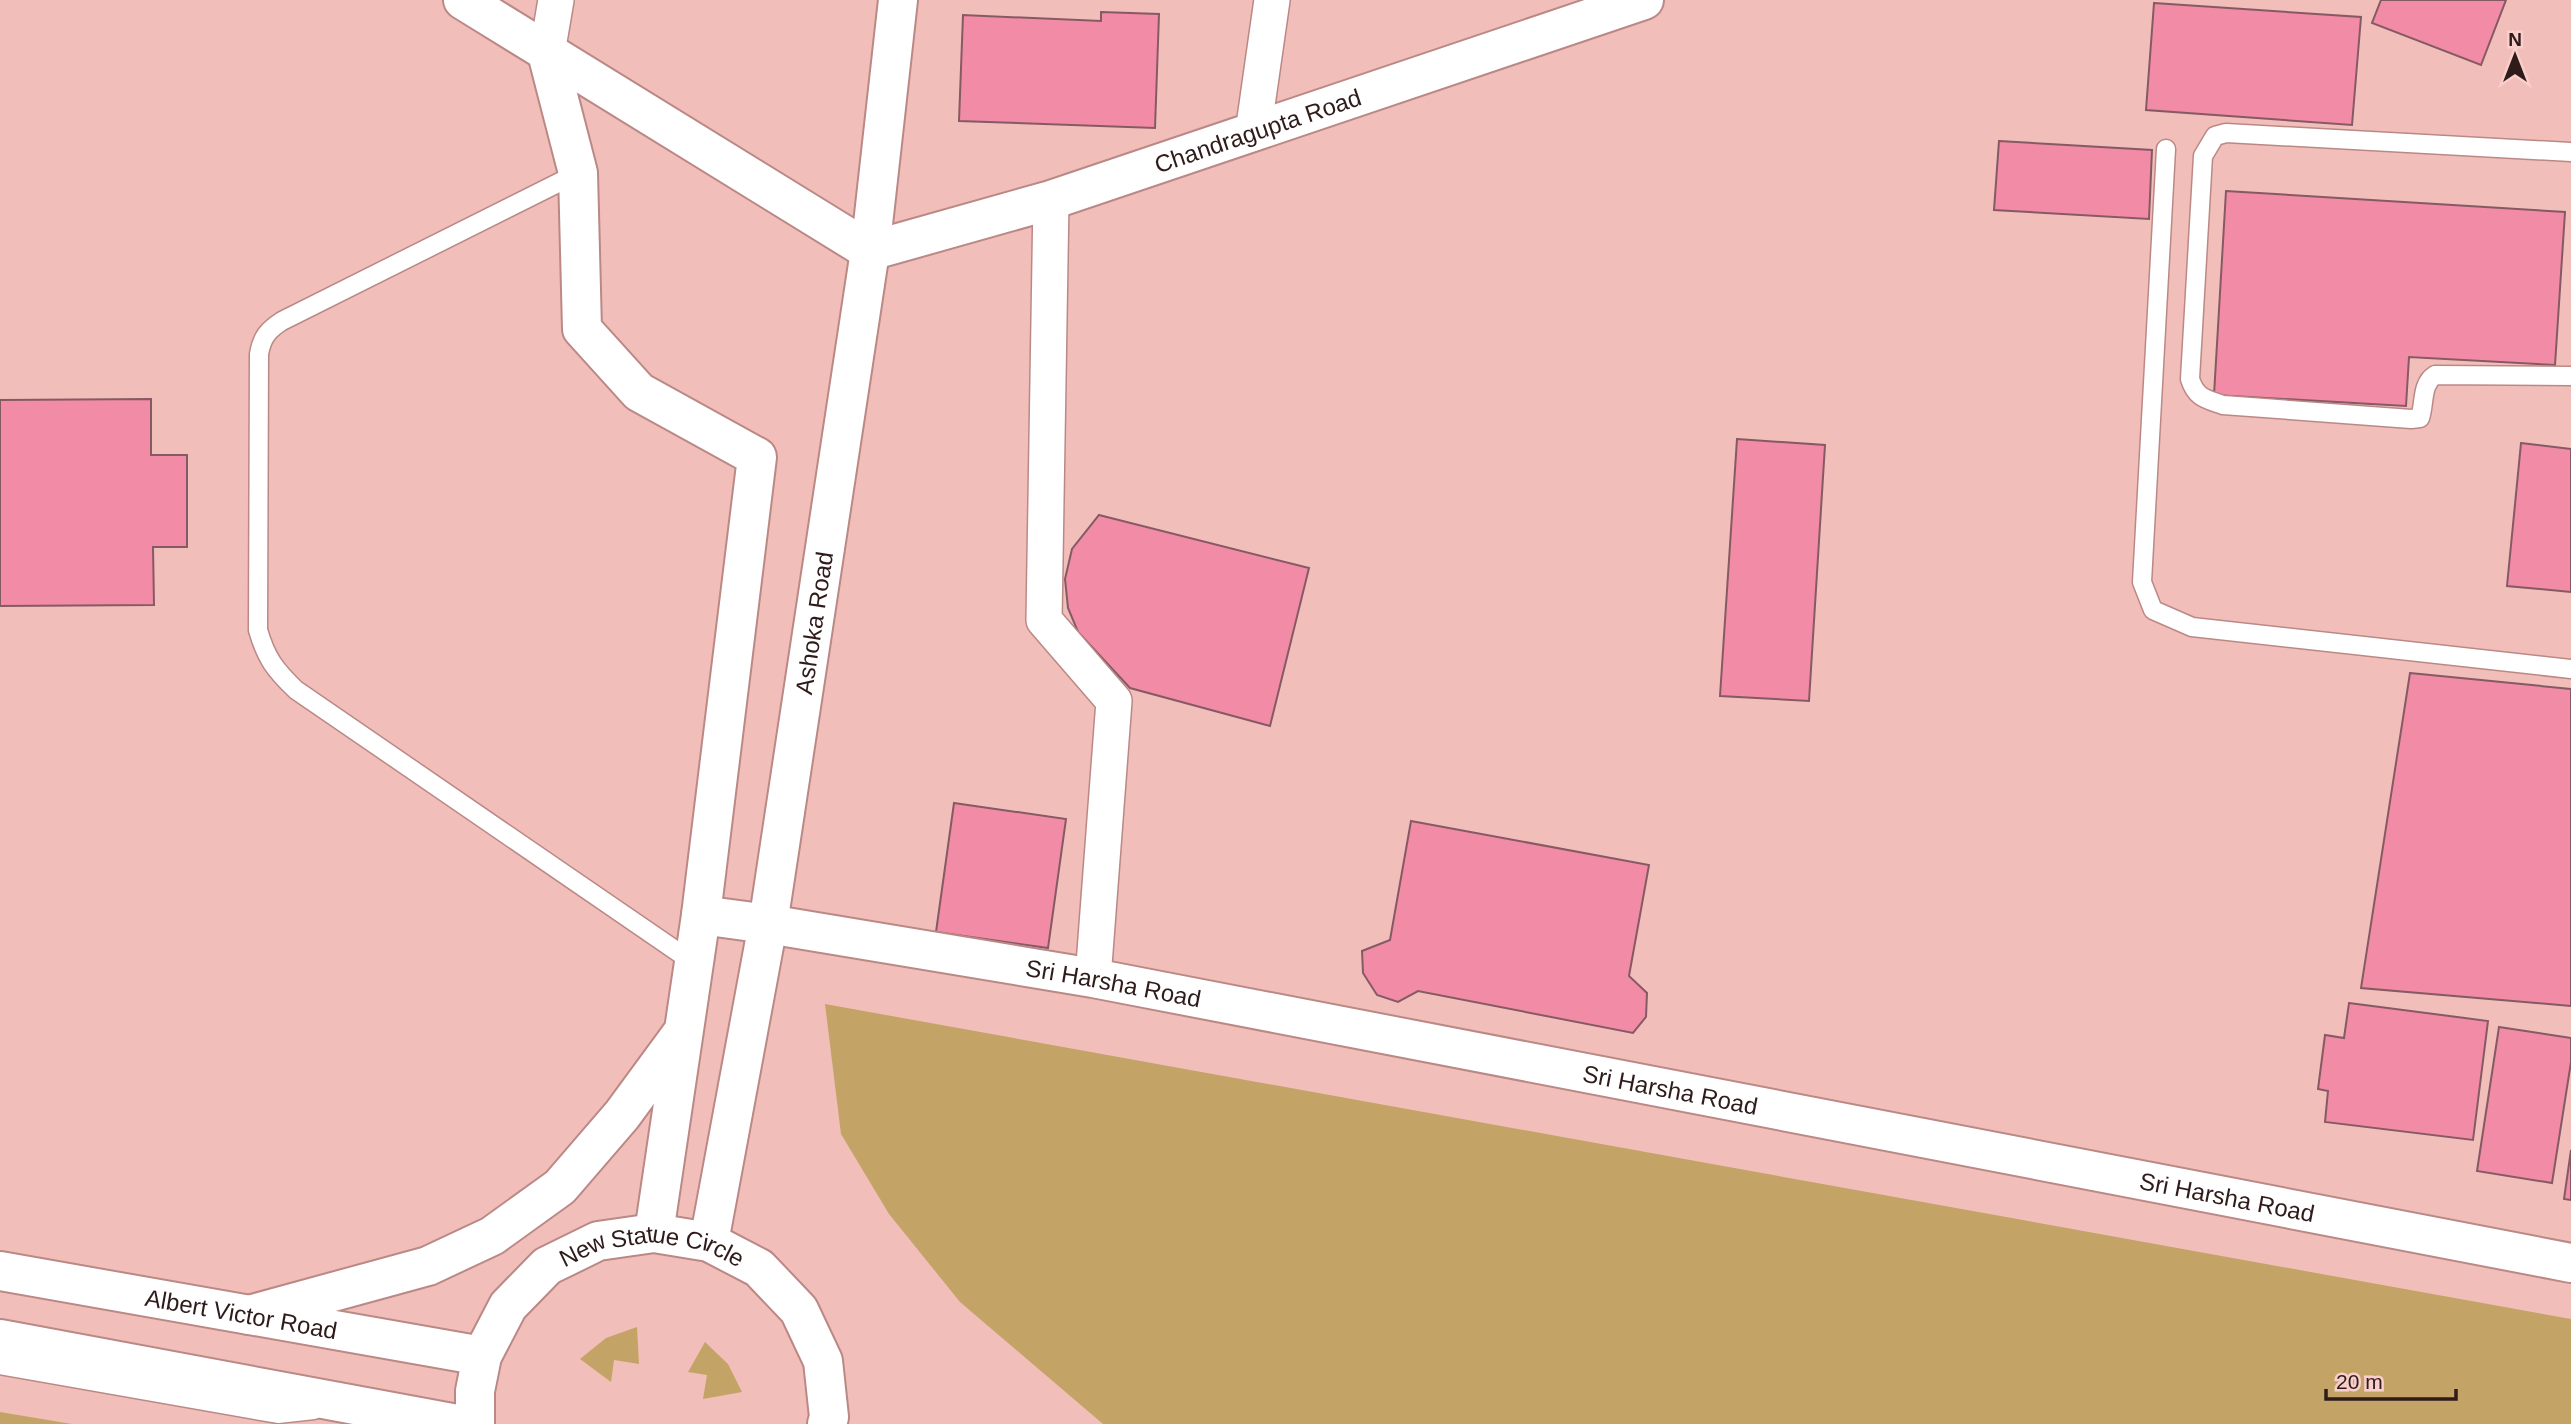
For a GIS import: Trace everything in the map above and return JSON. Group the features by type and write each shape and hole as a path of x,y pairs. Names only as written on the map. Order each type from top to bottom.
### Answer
{"main road":[{"path":"463,0 870,251"},
{"name":"Ashoka Road","path":"709,1242 768,924 870,251 898,0"},
{"name":"Chandragupta Road","path":"870,251 1051,200 1644,0"},
{"path":"547,53 578,173 582,329 639,392 757,457 701,915 654,1233"},
{"name":"Sri Harsha Road","path":"701,915 1093,978 2571,1264"},
{"path":"249,1315 428,1266 492,1236 560,1187 622,1115 683,1032"},
{"name":"New Statue Circle","path":"475,1424 475,1391 482,1356 508,1306 547,1266 598,1241 654,1233 709,1242 759,1269 799,1310 823,1361 838,1422"},
{"name":"Albert Victor Road","path":"0,1271 482,1356"},
{"path":"0,1339 365,1415 457,1424"}],"street":[{"path":"547,53 556,0"},
{"path":"1253,133 1272,0"},
{"path":"1051,200 1044,620 1114,701 1093,978"}],"lane":[{"path":"2571,152 2226,133 2215,136 2203,156 2190,379 2194,390 2204,398 2223,405 2411,419 2420,418 2428,380 2435,375 2571,376"},
{"path":"2166,149 2142,582 2153,610 2192,627 2571,669"},
{"path":"578,173 282,321 271,328 261,340 258,630 265,653 278,673 296,690 694,963"},
{"path":"0,1365 278,1414 365,1415"}],"shaded area":[{"path":"825,1004 2571,1319 2571,1424 1103,1424 960,1302 889,1214 841,1134"},
{"path":"637,1327 639,1364 614,1360 611,1382 580,1359 606,1338"},
{"path":"705,1342 728,1364 742,1392 703,1399 707,1375 688,1372"},
{"path":"0,1412 72,1424 0,1424"}],"building":[{"path":"2381,0 2506,0 2481,65 2372,23"},
{"path":"2154,3 2361,17 2352,125 2146,110"},
{"path":"1101,12 1159,14 1155,128 959,121 963,15 1101,21"},
{"path":"1999,141 2152,150 2149,219 1994,210"},
{"path":"2226,191 2565,212 2555,365 2409,357 2406,406 2214,395"},
{"path":"151,399 151,455 187,455 187,547 153,547 154,605 0,606 0,400"},
{"path":"1737,439 1825,445 1809,701 1720,696"},
{"path":"2521,443 2571,449 2571,592 2507,586"},
{"path":"1099,515 1309,568 1270,726 1130,688 1078,632 1068,608 1065,579 1072,549"},
{"path":"2410,673 2571,689 2571,1006 2361,988"},
{"path":"954,803 1066,819 1048,948 936,932"},
{"path":"1411,821 1649,865 1629,976 1647,993 1646,1017 1633,1033 1418,991 1398,1002 1377,995 1363,973 1362,951 1390,940"},
{"path":"2349,1003 2488,1021 2473,1140 2325,1122 2328,1091 2318,1089 2325,1035 2344,1038"},
{"path":"2499,1027 2571,1038 2571,1062 2552,1183 2477,1171"},
{"path":"2571,1150 2571,1200 2564,1199"}]}
